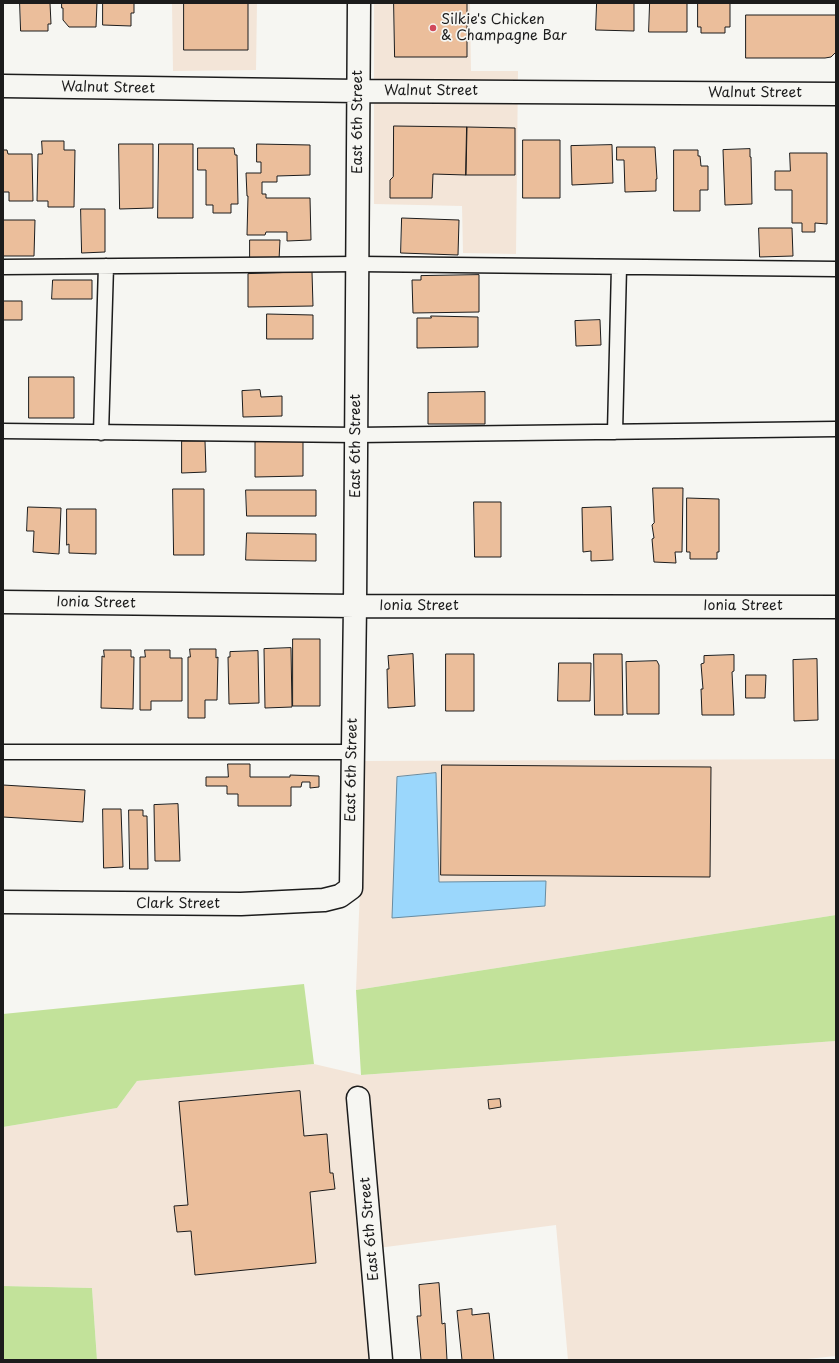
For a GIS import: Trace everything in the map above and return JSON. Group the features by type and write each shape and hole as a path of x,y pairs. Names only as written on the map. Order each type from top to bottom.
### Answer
{"street":[{"name":"East 6th Street","path":"351,888 358,264 358,3"},
{"name":"Walnut Street","path":"3,86 358,91 836,94"},
{"name":"Ionia Street","path":"3,602 355,606 836,607"},
{"name":"Clark Street","path":"3,902 241,904 324,900 340,896 351,888"},
{"name":"East 6th Street","path":"358,1098 381,1360"}],"lane":[{"path":"3,267 358,264 836,269"},
{"path":"101,433 106,266"},
{"path":"615,432 619,267"},
{"path":"3,431 356,436 836,429"},
{"path":"3,752 353,752"}],"shaded area":[{"path":"172,3 257,3 256,70 173,71"},
{"path":"374,3 470,3 471,71 518,71 516,254 463,253 462,206 374,204"},
{"path":"836,759 836,915 356,990 365,761"},
{"path":"836,1041 836,1356 797,1360 568,1360 556,1225 378,1248 390,1360 97,1360 92,1288 3,1286 3,1127 117,1108 137,1081 314,1064 361,1075"}],"green space":[{"path":"836,915 836,1041 361,1075 356,990"},
{"path":"304,984 314,1064 137,1081 117,1108 3,1127 3,1014"},
{"path":"3,1286 92,1288 97,1360 3,1360"}],"water":[{"path":"436,773 439,882 546,881 545,906 392,918 397,777"}],"building":[{"path":"20,3 50,3 51,24 48,24 48,31 21,31"},
{"path":"62,3 97,3 96,27 69,27 63,20"},
{"path":"103,3 134,3 134,13 131,13 131,26 103,25"},
{"path":"184,3 248,3 248,50 184,50"},
{"path":"394,3 467,3 467,57 395,57"},
{"path":"597,3 634,3 634,31 596,30"},
{"path":"650,3 687,3 687,32 649,32"},
{"path":"698,3 730,3 730,27 725,27 725,33 701,33 701,27 698,27"},
{"path":"746,15 836,15 836,52 831,57 825,58 746,58"},
{"path":"394,126 467,127 466,175 433,174 432,198 390,198 390,180 393,177"},
{"path":"467,127 515,128 515,175 466,175"},
{"path":"523,140 560,140 560,198 523,198"},
{"path":"42,141 64,141 64,150 75,150 74,207 48,207 48,201 37,201 38,154 42,154"},
{"path":"119,144 153,144 153,208 120,209"},
{"path":"159,144 193,144 193,218 158,218"},
{"path":"257,144 310,145 310,175 277,176 277,182 262,182 262,194 266,194 266,198 310,198 311,240 287,241 287,232 266,232 265,235 247,235 248,196 246,173 261,173 261,162 257,162"},
{"path":"612,145 613,183 572,185 571,146"},
{"path":"617,147 655,147 657,179 656,191 625,192 624,160 617,160"},
{"path":"198,148 234,148 235,155 237,155 238,204 231,204 231,213 213,213 213,205 206,205 206,170 198,170"},
{"path":"750,149 752,204 725,205 723,150"},
{"path":"3,150 7,150 8,154 32,154 33,201 9,201 9,192 3,192"},
{"path":"674,150 698,150 701,166 708,166 708,190 700,190 700,211 674,211"},
{"path":"790,153 827,153 827,224 815,223 815,232 802,232 802,223 792,223 792,190 775,190 775,171 790,171"},
{"path":"81,209 105,209 105,252 82,253"},
{"path":"402,218 459,220 458,255 401,253"},
{"path":"3,220 35,220 34,256 3,256"},
{"path":"759,228 792,228 793,256 760,257"},
{"path":"250,240 280,240 279,260 250,260"},
{"path":"312,272 313,306 248,307 248,274"},
{"path":"479,275 479,312 413,313 412,280 421,280 421,276"},
{"path":"53,280 92,280 92,299 52,299"},
{"path":"3,301 22,301 22,320 3,320"},
{"path":"267,314 313,315 313,339 267,339"},
{"path":"431,316 478,317 478,347 417,348 417,318 431,318"},
{"path":"600,320 601,345 576,346 575,321"},
{"path":"29,377 74,377 74,418 29,418"},
{"path":"260,390 261,397 282,396 282,416 243,417 242,391"},
{"path":"485,392 485,424 428,424 428,393"},
{"path":"182,441 205,441 206,472 182,473"},
{"path":"303,441 303,476 255,477 255,442"},
{"path":"653,488 683,488 682,552 675,552 676,563 654,562 652,539 654,538 652,525 654,523"},
{"path":"173,489 204,489 204,555 174,555"},
{"path":"246,490 316,490 316,516 247,516"},
{"path":"687,498 719,499 719,552 717,552 717,559 690,559 690,552 687,552"},
{"path":"474,502 501,502 501,557 475,557"},
{"path":"28,507 61,508 59,554 33,552 34,531 27,531"},
{"path":"611,507 613,560 591,561 591,551 583,552 582,508"},
{"path":"67,509 96,509 96,554 69,553 69,544 67,545"},
{"path":"247,533 316,534 316,561 246,560"},
{"path":"293,639 320,639 320,706 293,706"},
{"path":"291,648 292,707 265,708 264,649"},
{"path":"190,649 216,649 216,658 218,657 217,700 205,700 205,718 188,718 188,657 190,657"},
{"path":"104,650 131,650 131,657 134,657 133,709 101,708 102,656 104,657"},
{"path":"145,650 170,650 170,658 182,658 182,701 151,701 151,710 140,710 140,657 145,657"},
{"path":"258,651 259,703 229,704 228,657 230,657 230,652"},
{"path":"413,654 415,706 388,708 388,656"},
{"path":"446,654 474,654 474,711 446,711"},
{"path":"594,654 622,654 623,715 595,715"},
{"path":"734,655 734,671 732,672 734,715 702,715 701,689 703,689 701,664 704,663 704,656"},
{"path":"817,659 818,720 794,721 793,660"},
{"path":"657,661 659,665 659,714 627,714 626,662"},
{"path":"559,663 591,663 590,701 558,701"},
{"path":"746,675 766,675 765,698 746,698"},
{"path":"228,764 250,764 250,777 290,777 290,775 319,776 319,787 310,788 310,782 302,782 301,787 291,787 291,806 238,806 238,794 227,794 227,786 206,786 206,777 228,777"},
{"path":"442,765 711,767 710,877 441,875"},
{"path":"3,785 85,790 83,822 3,817"},
{"path":"178,804 180,861 155,861 154,805"},
{"path":"103,809 121,809 123,867 104,868"},
{"path":"129,810 143,810 143,816 147,816 148,869 130,869"},
{"path":"300,1091 304,1136 327,1134 330,1173 333,1173 335,1189 310,1192 316,1263 195,1275 191,1231 177,1232 174,1206 188,1205 179,1102"},
{"path":"500,1099 501,1107 489,1109 488,1100"},
{"path":"439,1283 442,1324 445,1323 447,1360 421,1360 417,1316 421,1316 419,1285"},
{"path":"472,1309 472,1315 489,1313 494,1360 462,1360 457,1311"}],"place":[{"name":"Silkie's Chicken & Champagne Bar","path":"433,28"}]}
